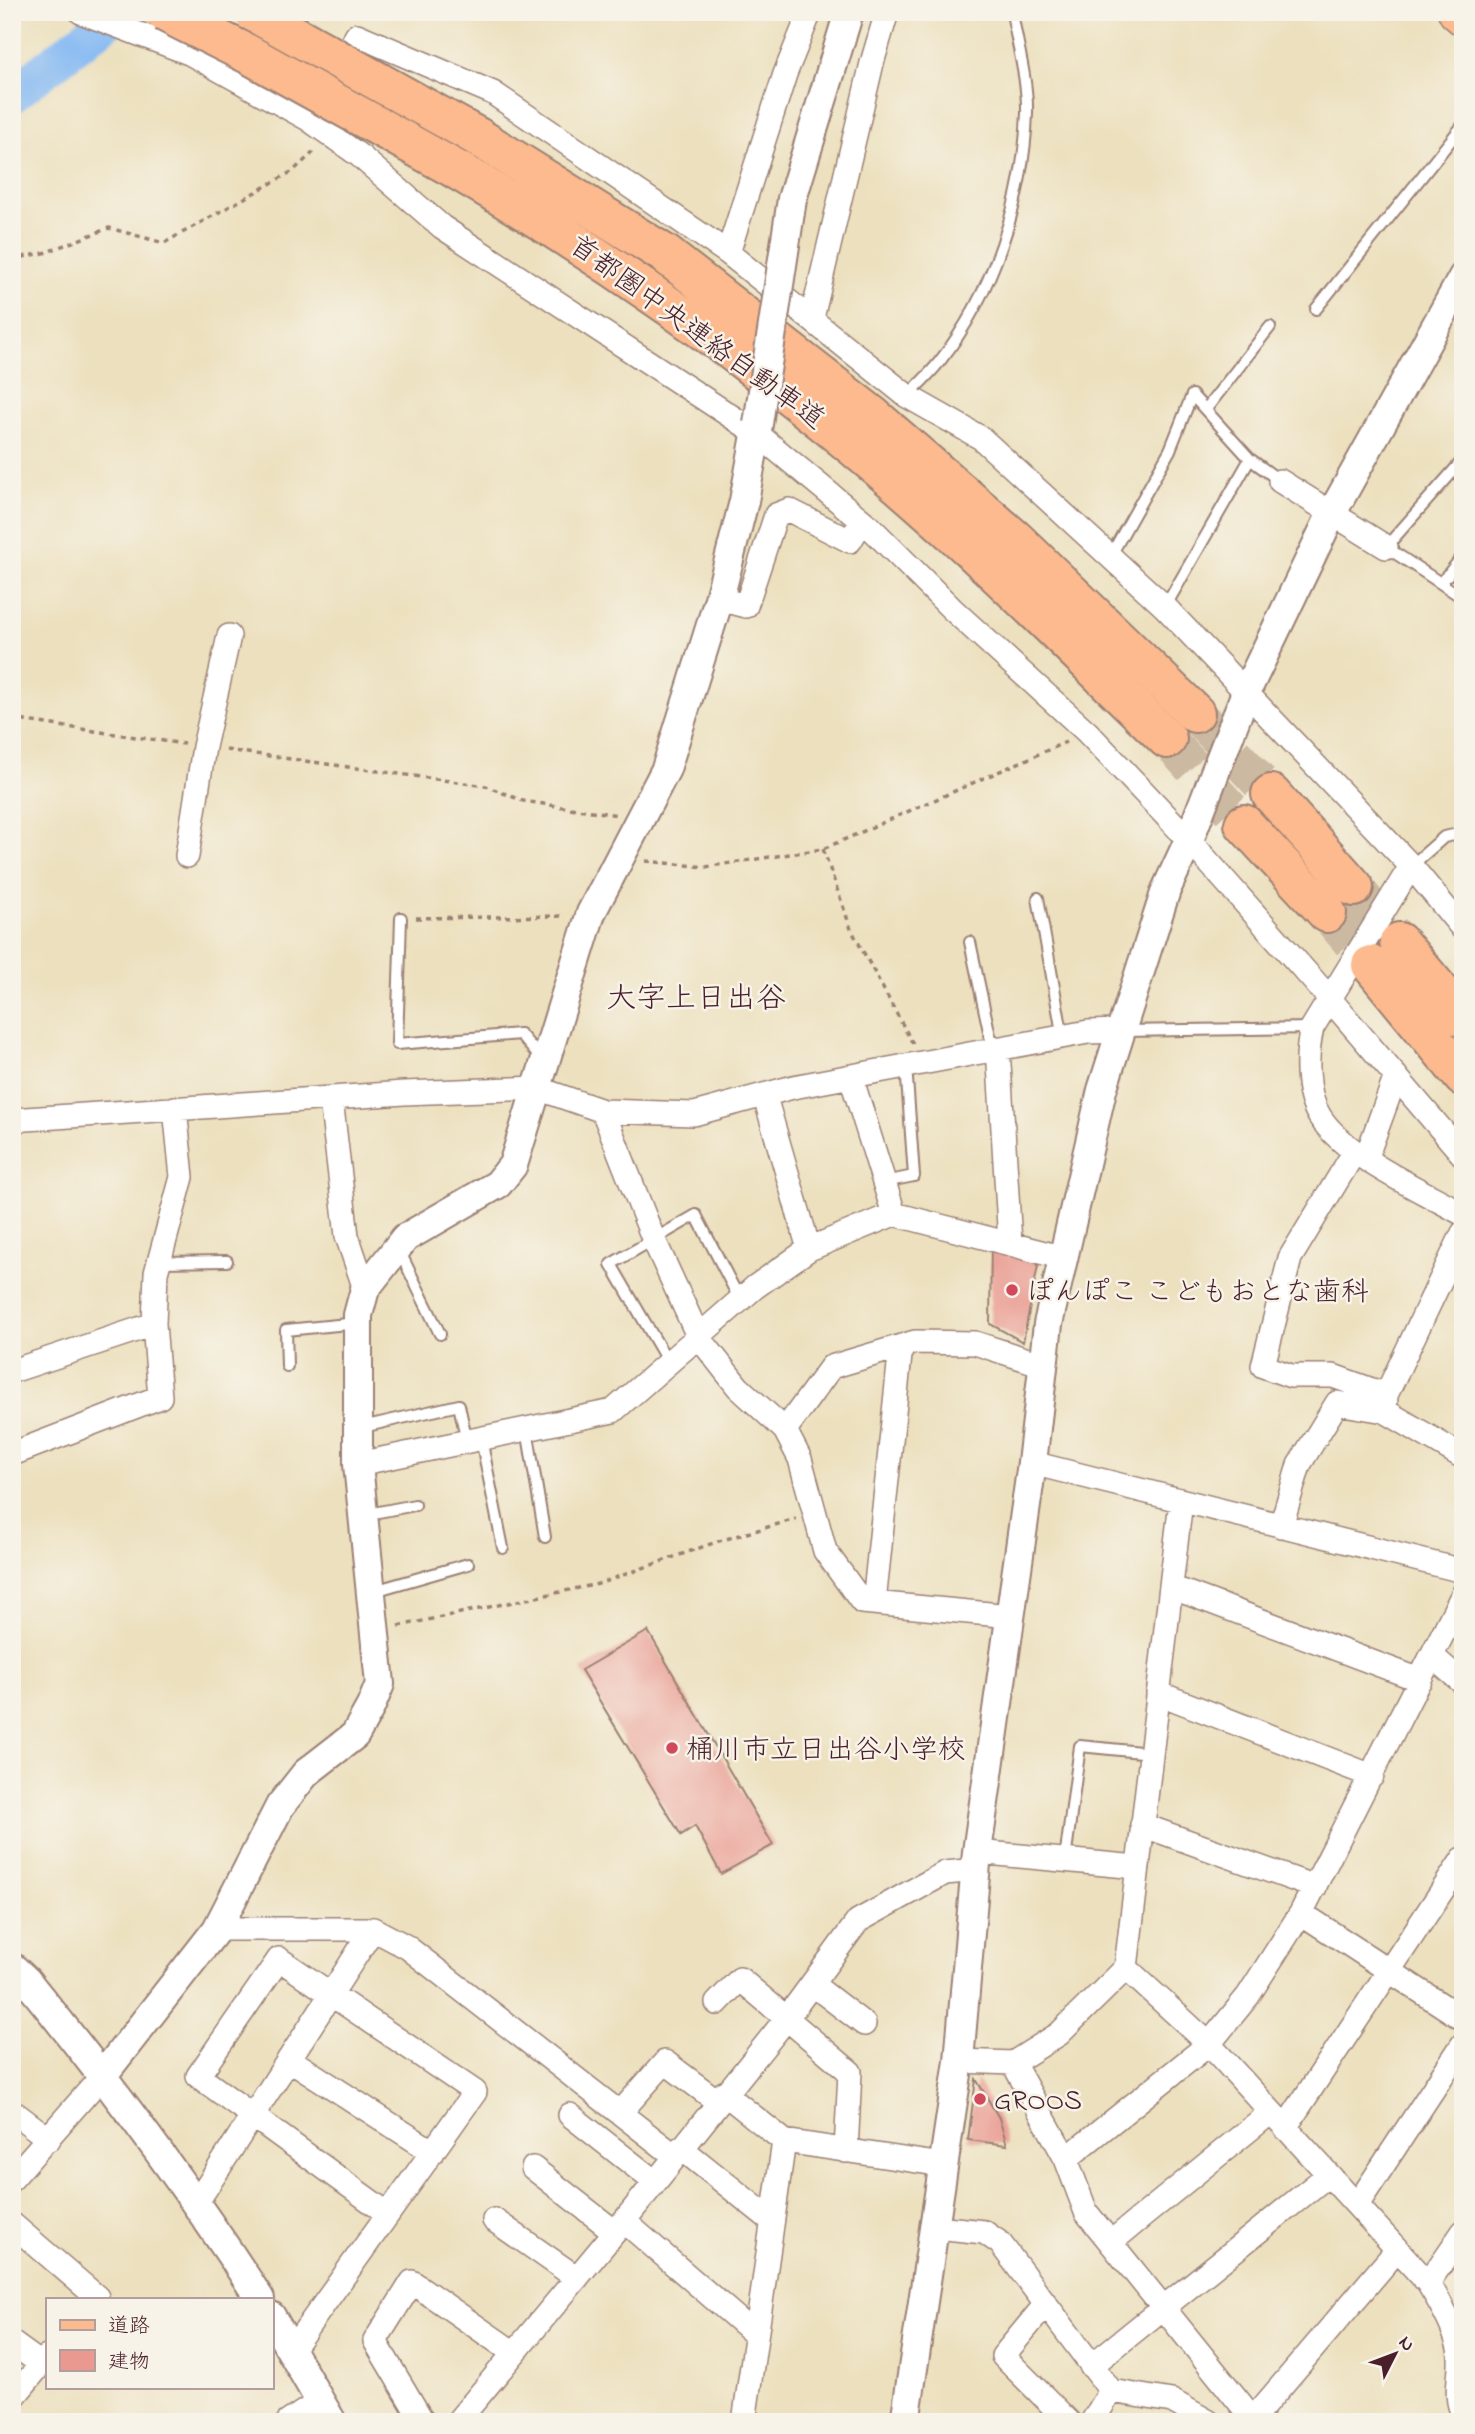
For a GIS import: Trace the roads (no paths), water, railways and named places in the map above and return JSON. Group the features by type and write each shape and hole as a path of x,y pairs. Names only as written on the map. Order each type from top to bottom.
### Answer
{"highway":[{"name":"首都圏中央連絡自動車道","path":"164,12 248,54 556,228 794,398 893,480 1167,739"},
{"name":"首都圏中央連絡自動車道","path":"253,12 478,137 665,254 852,399 1015,539 1195,713"},
{"path":"1244,824 1340,900 1271,794"},
{"path":"1463,1018 1385,954 1463,1077"}],"main road":[{"path":"1456,12 1463,18"}],"street":[{"path":"81,12 189,53 308,119 360,156 442,227 756,428 862,521 952,609 1087,732 1189,840 1329,998 1463,1156"},
{"path":"728,253 785,74 810,12"},
{"path":"12,2179 49,2140 217,1929 280,1806 306,1773 355,1735 380,1684 358,1464 358,1324 366,1289 405,1238 498,1184 513,1165 589,922 667,769 719,599 744,501 792,199 849,12"},
{"path":"812,318 872,63 887,12"},
{"path":"308,119 357,35 493,93 728,253 907,396 981,438 1111,555 1165,607 1411,866 1463,929"},
{"path":"905,2422 959,2061 976,1861 1032,1463 1043,1365 1063,1258 1102,1090 1166,890 1189,840 1245,692 1332,513 1452,306 1463,277"},
{"path":"1280,481 1386,547"},
{"path":"719,599 746,606 776,515 789,510 850,541 862,521"},
{"path":"187,856 204,747 229,636"},
{"path":"1411,866 1312,1028 1307,1048 1312,1091 1319,1115 1333,1134 1361,1155 1463,1214"},
{"path":"12,1120 331,1099 541,1076 603,1111 694,1114 765,1097 793,1087 998,1048 1121,1031"},
{"path":"998,1048 1010,1243"},
{"path":"1396,1076 1361,1155 1290,1258 1263,1366 1292,1376 1333,1376 1386,1403 1463,1457"},
{"path":"851,1077 894,1214"},
{"path":"765,1097 809,1249"},
{"path":"331,1099 347,1236 366,1289"},
{"path":"12,1454 160,1397 154,1324 159,1262 182,1177 175,1108"},
{"path":"603,1111 653,1238 698,1336 738,1387 785,1430 800,1459 825,1551 862,1602 1011,1616"},
{"path":"358,1464 613,1410 740,1300 809,1249 894,1214 1063,1258"},
{"path":"1386,1403 1463,1233"},
{"path":"12,1371 154,1324"},
{"path":"785,1430 831,1367 915,1342 975,1343 1043,1365"},
{"path":"874,1603 901,1346"},
{"path":"1281,1526 1299,1465 1337,1403 1386,1403"},
{"path":"1032,1463 1463,1572"},
{"path":"959,2061 1013,2063 1059,2034 1126,1968 1181,1501"},
{"path":"1171,1587 1420,1680"},
{"path":"1066,2159 1209,2044 1248,1996 1315,1887 1463,1594"},
{"path":"1432,1656 1463,1683"},
{"path":"1158,1693 1371,1776"},
{"path":"1142,1825 1315,1887"},
{"path":"1111,2242 1278,2120 1388,1972 1463,1859"},
{"path":"457,2422 620,2227 720,2097 787,2018 858,1922 945,1873 976,1861 1065,1860 1137,1867"},
{"path":"1301,1913 1388,1972 1463,2018"},
{"path":"217,1929 373,1928 407,1947 620,2113 771,2220"},
{"path":"197,2202 373,1928"},
{"path":"292,2348 433,2152 475,2092 279,1959 198,2076 388,2214"},
{"path":"12,1967 27,1981 103,2074 197,2202 259,2298"},
{"path":"1126,1968 1209,2044 1428,2283 1438,2299 1459,2349 1457,2402 1463,2413"},
{"path":"717,2003 740,1979 849,2072 846,2151"},
{"path":"812,1984 864,2024"},
{"path":"1357,2204 1463,2044"},
{"path":"289,2059 433,2152"},
{"path":"620,2113 665,2062 784,2141 943,2165"},
{"path":"1013,2063 1066,2159 1086,2212 1254,2420 1397,2250"},
{"path":"12,2111 49,2140"},
{"path":"570,2115 655,2182"},
{"path":"744,2422 784,2141"},
{"path":"533,2168 620,2227 757,2334"},
{"path":"1091,2366 1328,2175"},
{"path":"494,2220 577,2278"},
{"path":"12,2224 96,2298"},
{"path":"936,2227 984,2232 1000,2243 1111,2391 1172,2401 1209,2422"},
{"path":"1428,2283 1461,2238"},
{"path":"423,2422 375,2341 412,2282 514,2353"},
{"path":"1046,2304 1003,2357 1069,2422"},
{"path":"273,2319 326,2411 288,2422"},
{"path":"12,2343 44,2360 12,2399"},
{"path":"1092,2422 1111,2391"}],"lane":[{"path":"907,396 940,361 972,309 997,256 1016,195 1027,111 1012,12"},
{"path":"1316,309 1463,125"},
{"path":"1206,409 1270,327"},
{"path":"1111,555 1170,450 1192,395 1250,459 1280,481"},
{"path":"1165,607 1250,459"},
{"path":"1463,460 1386,547 1463,598"},
{"path":"1441,583 1463,556"},
{"path":"1411,866 1444,837 1463,833"},
{"path":"1038,898 1063,1038"},
{"path":"401,918 397,1044 520,1034 541,1076"},
{"path":"970,942 989,1036 998,1048"},
{"path":"1121,1031 1312,1028"},
{"path":"884,1182 915,1176 914,1064"},
{"path":"668,1362 611,1264 696,1215 740,1300"},
{"path":"398,1247 440,1334"},
{"path":"159,1262 227,1261"},
{"path":"287,1366 286,1330 358,1324"},
{"path":"358,1428 459,1405 474,1440 503,1548"},
{"path":"527,1429 545,1538"},
{"path":"363,1516 415,1505"},
{"path":"371,1592 468,1564"},
{"path":"1065,1860 1080,1746 1151,1753"}],"waterway":[{"path":"12,95 119,12"}],"tunnel":[{"path":"1195,713 1271,794"},
{"path":"1167,739 1244,824"},
{"path":"1354,887 1399,942"},
{"path":"1327,913 1371,965"}],"place":[{"name":"ぽんぽこ こどもおとな歯科","path":"1012,1290"},
{"name":"桶川市立日出谷小学校","path":"672,1748"},
{"name":"GROOS","path":"980,2099"}],"district":[{"name":"大字上日出谷","path":"696,997"}]}
